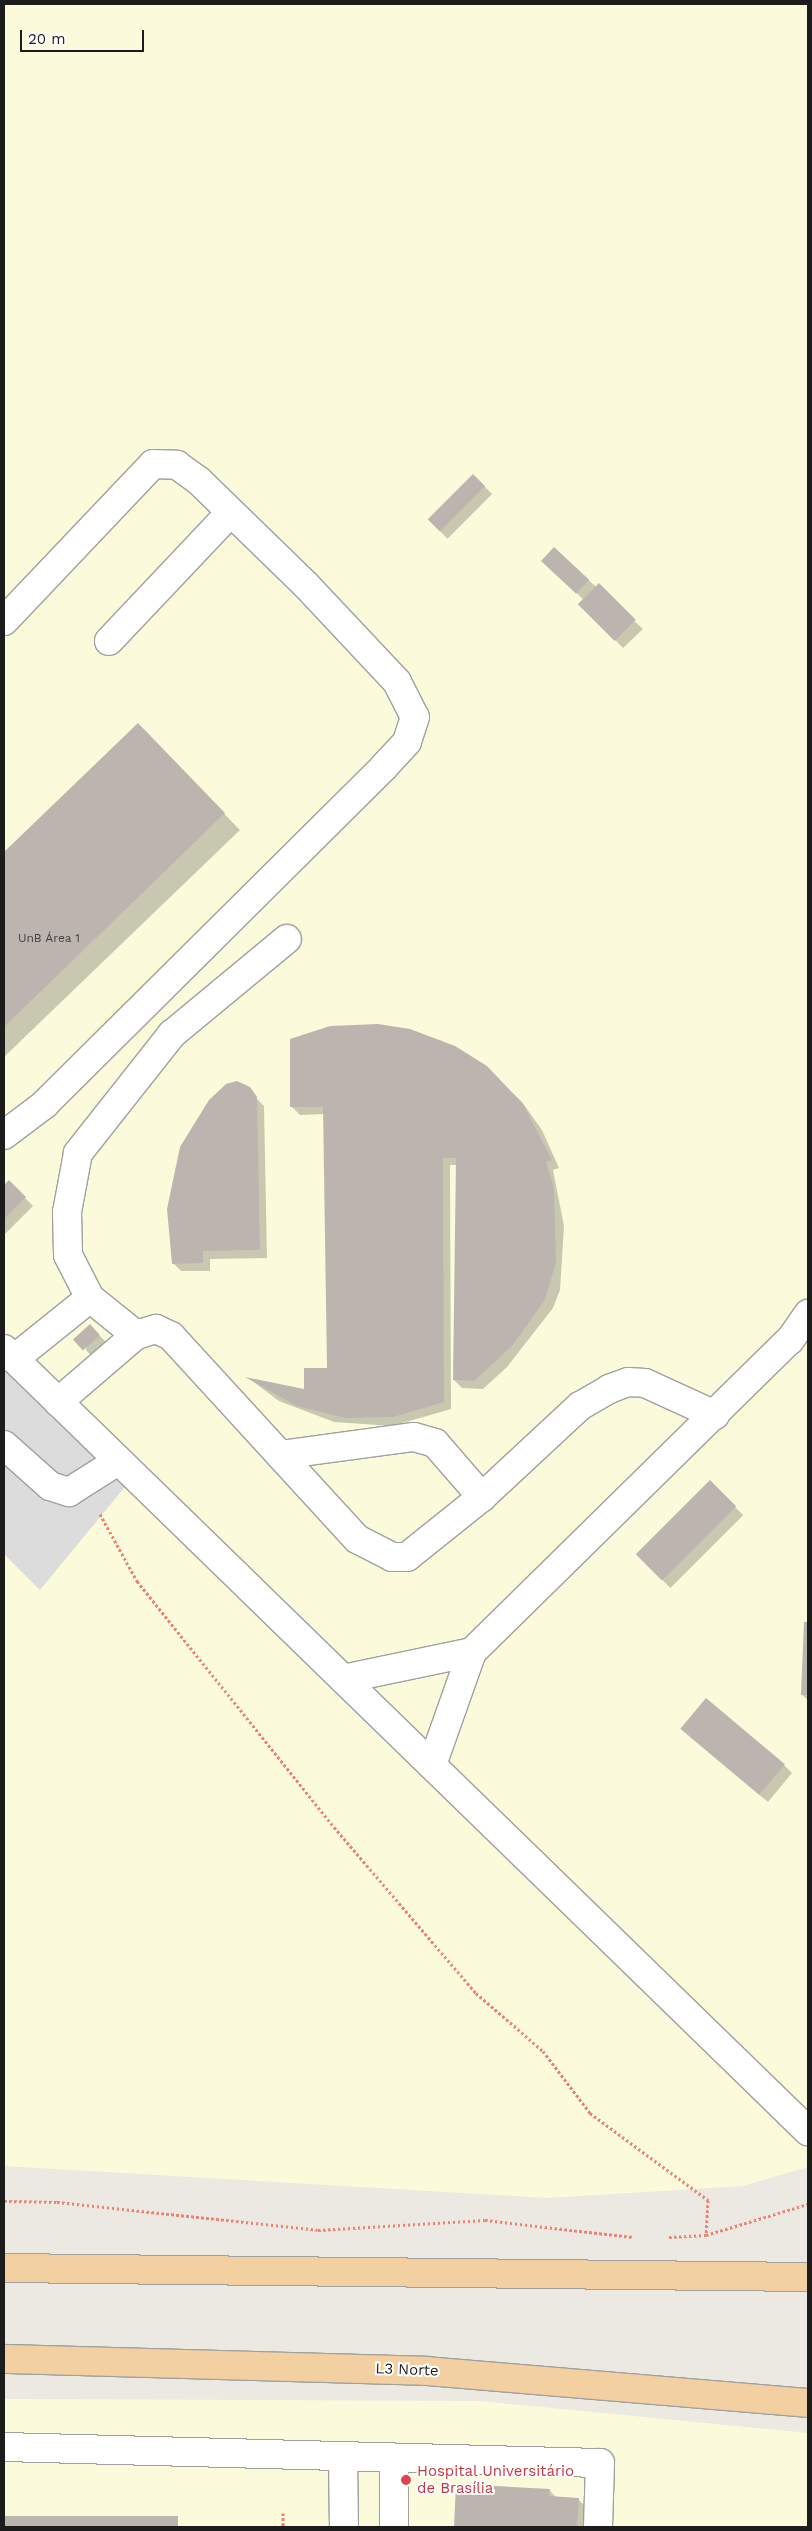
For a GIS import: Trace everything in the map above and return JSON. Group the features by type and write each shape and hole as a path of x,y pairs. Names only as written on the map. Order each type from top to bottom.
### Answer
{"main road":[{"path":"4,2268 808,2277"},
{"name":"L3 Norte","path":"4,2359 427,2371 808,2404"}],"street":[{"path":"4,621 153,464 176,466 198,480 230,514 306,585 397,682 411,701 413,731 383,768 45,1104 4,1135"},
{"path":"109,641 230,514"},
{"path":"136,1335 90,1298 68,1255 67,1212 78,1153 172,1034 287,939"},
{"path":"90,1298 9,1354 808,2131"},
{"path":"432,1765 472,1652 790,1340 808,1314"},
{"path":"58,1402 136,1335 156,1329 171,1336 357,1538 392,1557 407,1557 482,1497 580,1406 609,1389 628,1382 645,1384 715,1415"},
{"path":"280,1456 414,1437 435,1443 482,1497"},
{"path":"4,1445 50,1486 69,1492 118,1461"},
{"path":"343,1679 472,1652"},
{"path":"4,2447 600,2463 598,2527"},
{"path":"343,2457 344,2527"},
{"path":"394,2458 394,2527"}],"path":[{"path":"96,1507 137,1581 334,1827 476,1993 543,2051 590,2113 708,2200 706,2236"},
{"path":"4,2201 57,2202 318,2230 485,2220 643,2238"},
{"path":"661,2238 706,2236 808,2204"},
{"path":"283,2513 283,2527"}],"shaded area":[{"path":"4,4 808,4 808,2167 742,2186 548,2198 4,2166"},
{"path":"4,1333 138,1471 40,1590 4,1554"},
{"name":"Hospital Universitário de Brasília","path":"4,2399 479,2401 808,2433 808,2527 4,2527"}],"building":[{"path":"473,474 485,486 440,531 428,519"},
{"path":"554,547 589,580 576,594 541,561"},
{"path":"599,583 636,620 615,641 578,604"},
{"path":"138,723 225,813 4,1027 4,852"},
{"path":"378,1024 410,1029 455,1046 487,1066 523,1104 552,1160 546,1162 554,1188 556,1262 545,1300 512,1346 474,1381 453,1380 456,1158 443,1158 444,1402 393,1417 345,1418 297,1406 245,1377 304,1389 304,1368 327,1368 323,1107 290,1107 290,1039 330,1026"},
{"path":"237,1081 250,1087 257,1097 260,1250 203,1251 203,1263 172,1264 167,1209 180,1147 209,1100 226,1084"},
{"path":"9,1180 26,1197 4,1219 4,1185"},
{"path":"90,1324 100,1335 83,1351 73,1339"},
{"path":"710,1480 736,1506 662,1580 636,1554"},
{"path":"804,1622 808,1622 808,1695 801,1695"},
{"path":"706,1698 785,1764 759,1795 680,1729"},
{"path":"456,2484 550,2489 549,2496 579,2498 577,2527 454,2527"},
{"path":"4,2516 178,2516 178,2527 4,2527"}],"place":[{"name":"Hospital Universitário de Brasília","path":"406,2480"}]}
